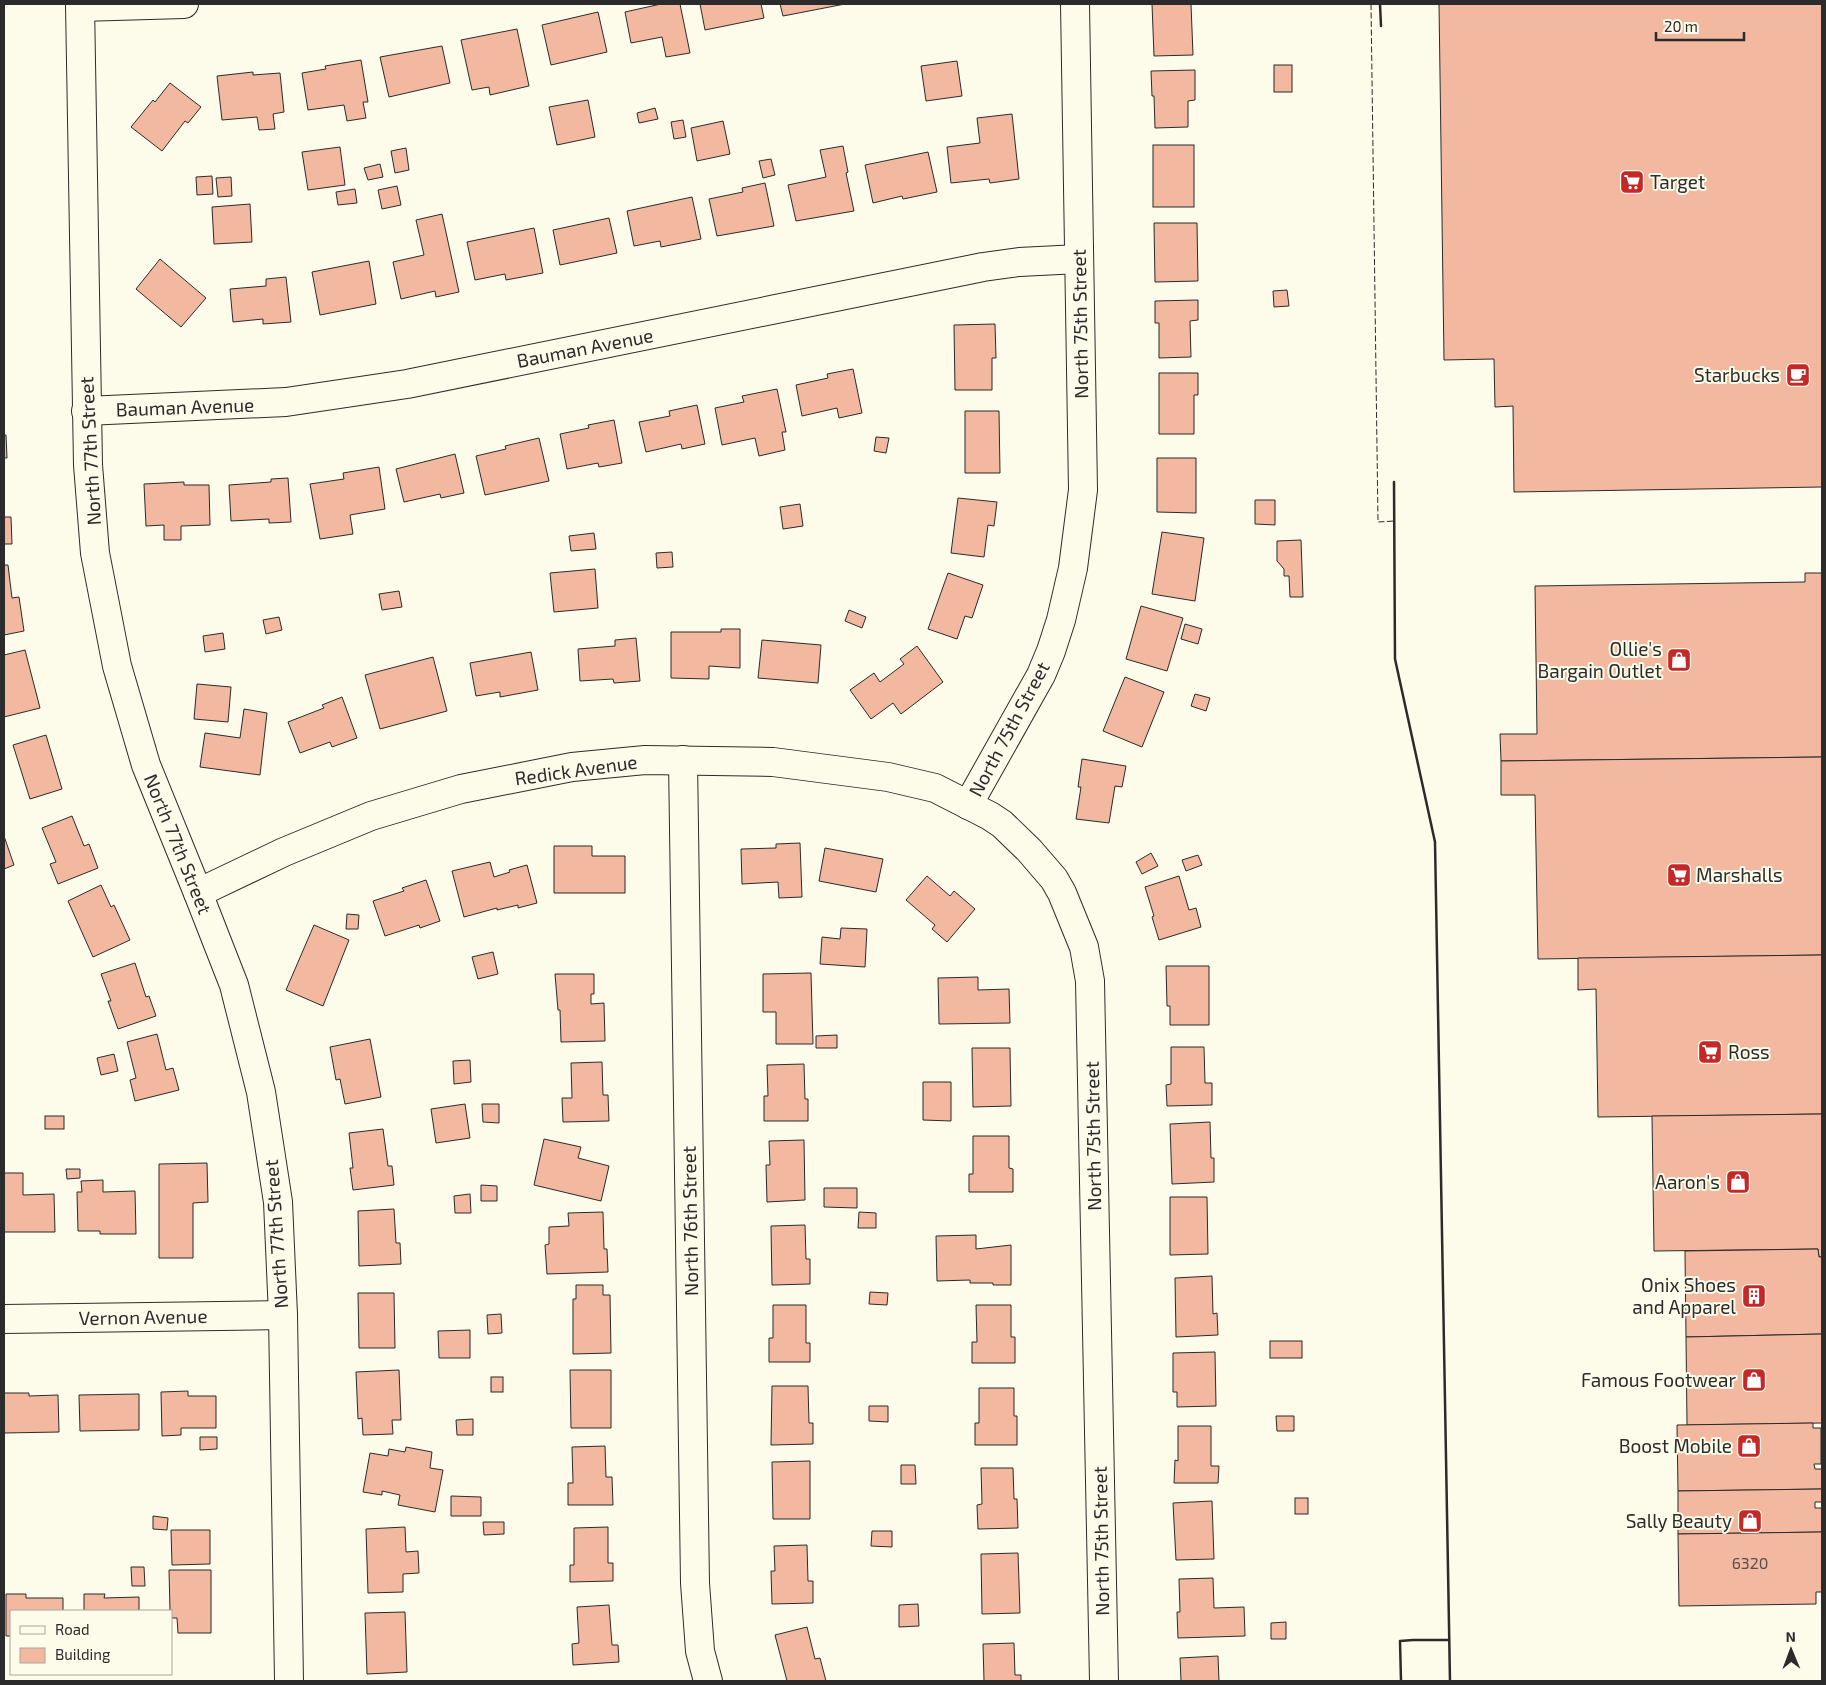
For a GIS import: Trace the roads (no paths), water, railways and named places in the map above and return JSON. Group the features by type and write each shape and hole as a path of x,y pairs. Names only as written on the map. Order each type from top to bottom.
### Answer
{"street":[{"path":"80,6 184,4"},
{"name":"North 75th Street","path":"1075,4 1083,490 1073,568 1061,620 1041,675 968,805 1002,824 1029,850 1054,879 1062,893 1084,946 1090,981 1104,1681"},
{"name":"North 77th Street","path":"80,6 86,411 95,553 118,666 146,765 234,985 261,1092 278,1202 283,1315 289,1681"},
{"name":"Bauman Avenue","path":"86,411 296,401 407,384 983,268 1019,262 1080,259"},
{"name":"Redick Avenue","path":"198,892 284,852 371,816 462,789 572,767 645,760 773,762 888,777 935,788 968,805"},
{"name":"North 76th Street","path":"683,760 696,1583 700,1651 708,1681"},
{"name":"Vernon Avenue","path":"4,1319 283,1315"}],"place":[{"name":"Target","path":"1632,182"},
{"name":"Starbucks","path":"1798,375"},
{"name":"Ollie's Bargain Outlet","path":"1679,660"},
{"name":"Marshalls","path":"1679,875"},
{"name":"Ross","path":"1710,1052"},
{"name":"Aaron's","path":"1738,1182"},
{"name":"Onix Shoes and Apparel","path":"1754,1296"},
{"name":"Famous Footwear","path":"1754,1380"},
{"name":"Boost Mobile","path":"1749,1446"},
{"name":"Sally Beauty","path":"1750,1521"}]}
